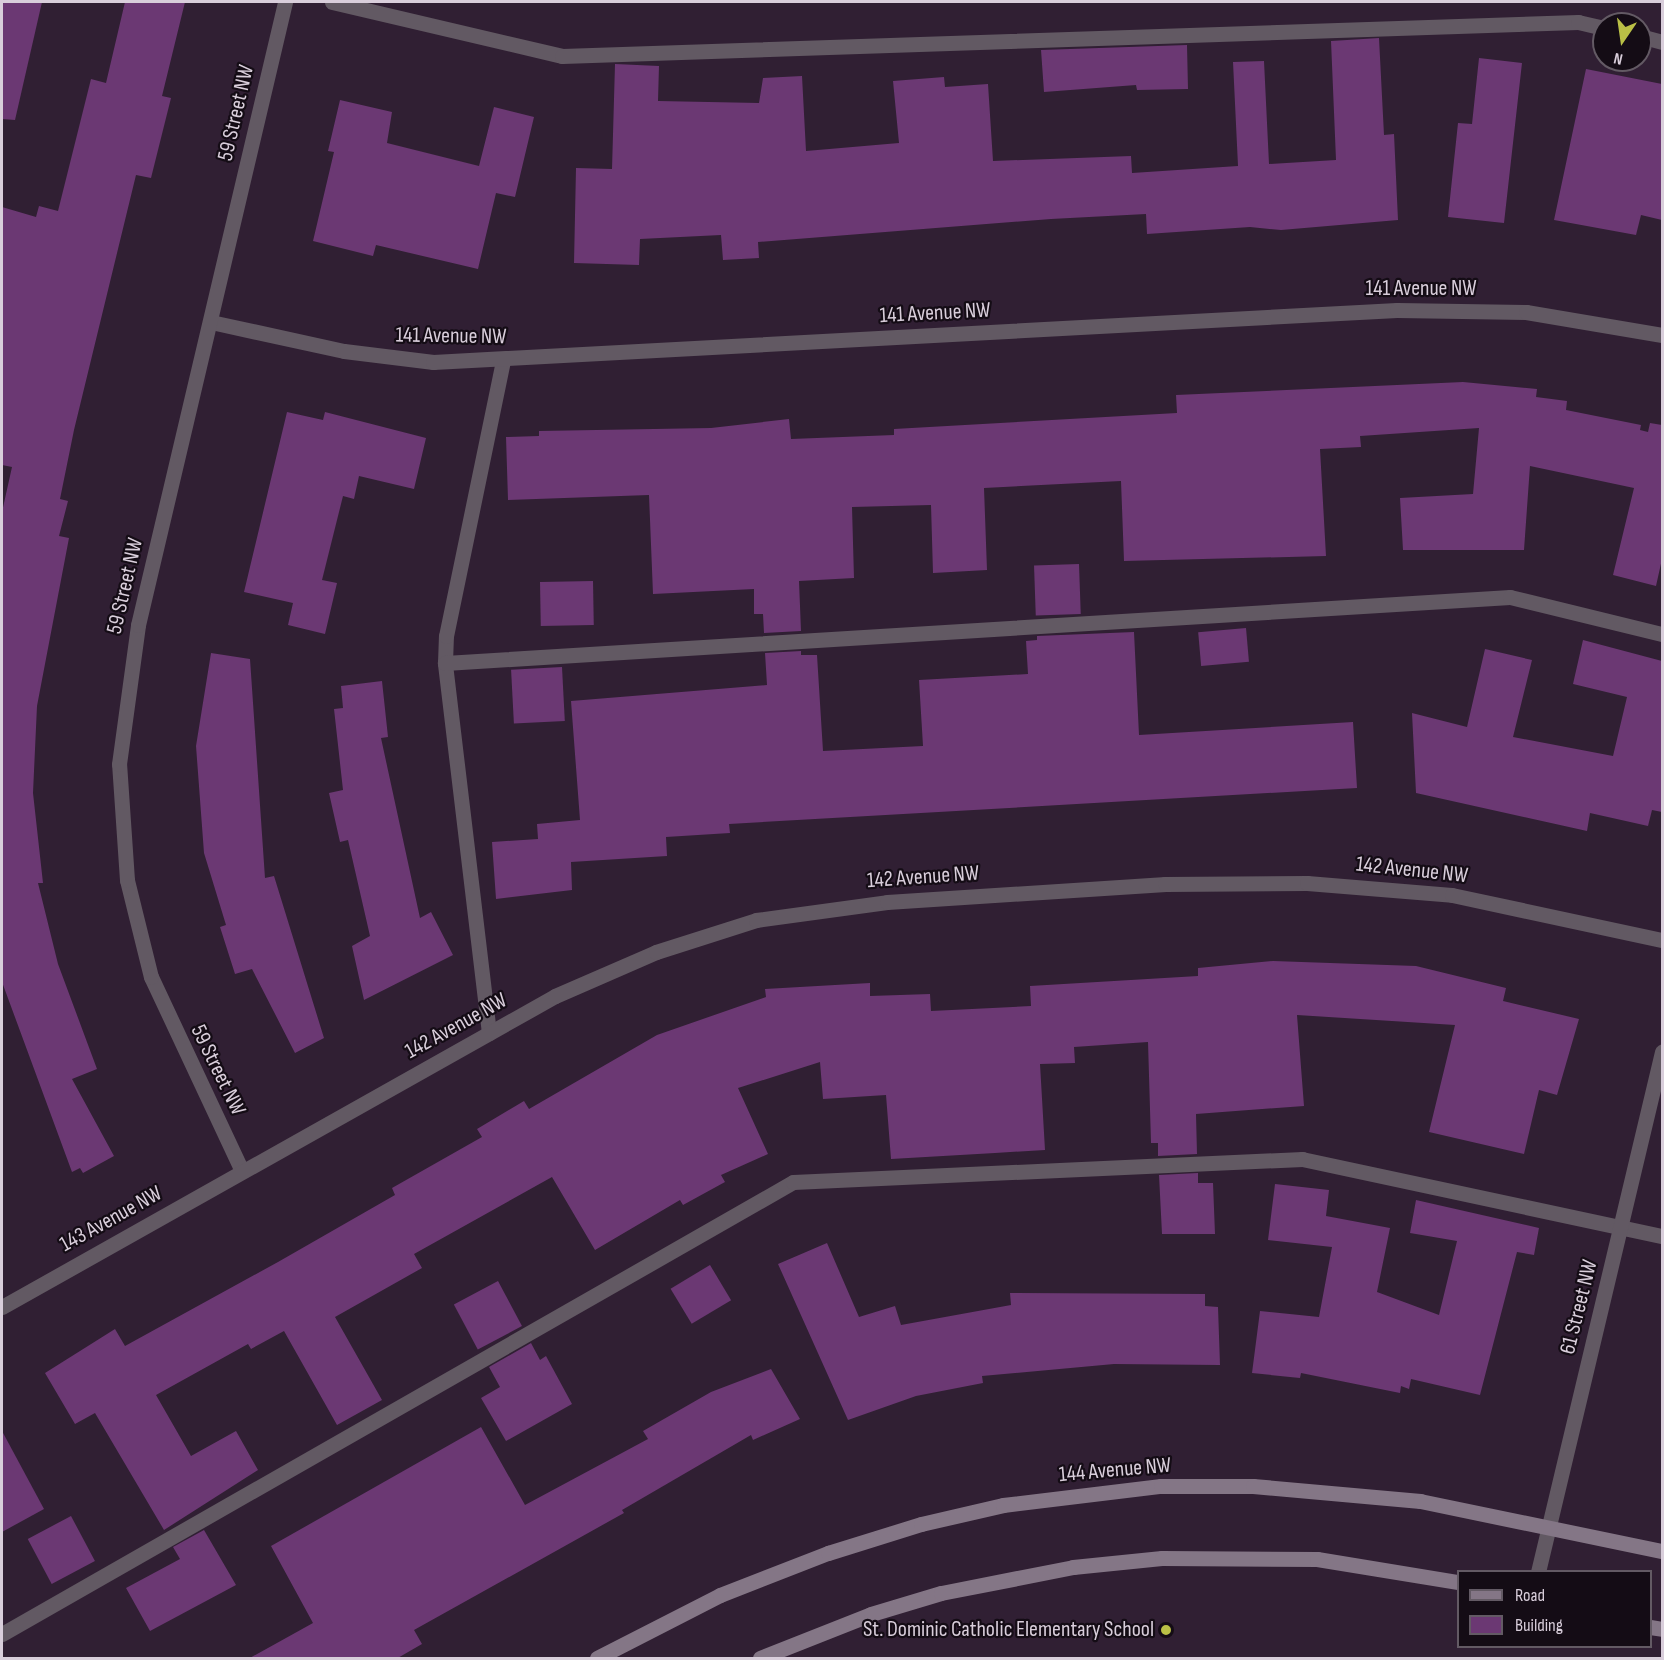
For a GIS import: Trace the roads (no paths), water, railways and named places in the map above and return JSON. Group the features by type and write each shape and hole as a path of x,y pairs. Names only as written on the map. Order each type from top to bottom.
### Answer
{"street":[{"name":"59 Street NW","path":"242,1171 151,978 127,880 121,824 119,764 131,667 285,2"},
{"path":"332,2 562,56 1578,22 1592,25"},
{"name":"141 Avenue NW","path":"211,322 388,358 503,361 1397,310 1526,312 1662,335"},
{"path":"489,1033 445,663 446,636 503,361"},
{"path":"445,663 1510,597 1662,634"},
{"name":"142 Avenue NW","path":"242,1171 489,1033 601,975 702,936 816,908 1166,884 1386,887 1520,906 1662,940"},
{"name":"61 Street NW","path":"1538,1570 1662,1052"},
{"path":"2,1634 793,1182 1302,1159 1662,1236"},
{"name":"143 Avenue NW","path":"2,1307 242,1171"},
{"name":"144 Avenue NW","path":"597,1659 720,1595 828,1553 921,1524 1045,1499 1161,1486 1253,1486 1420,1501 1549,1525 1662,1551"},
{"path":"760,1659 871,1614 941,1593 1073,1567 1161,1558 1306,1559 1457,1582"}],"place":[{"name":"St. Dominic Catholic Elementary School","path":"1166,1630"}]}
